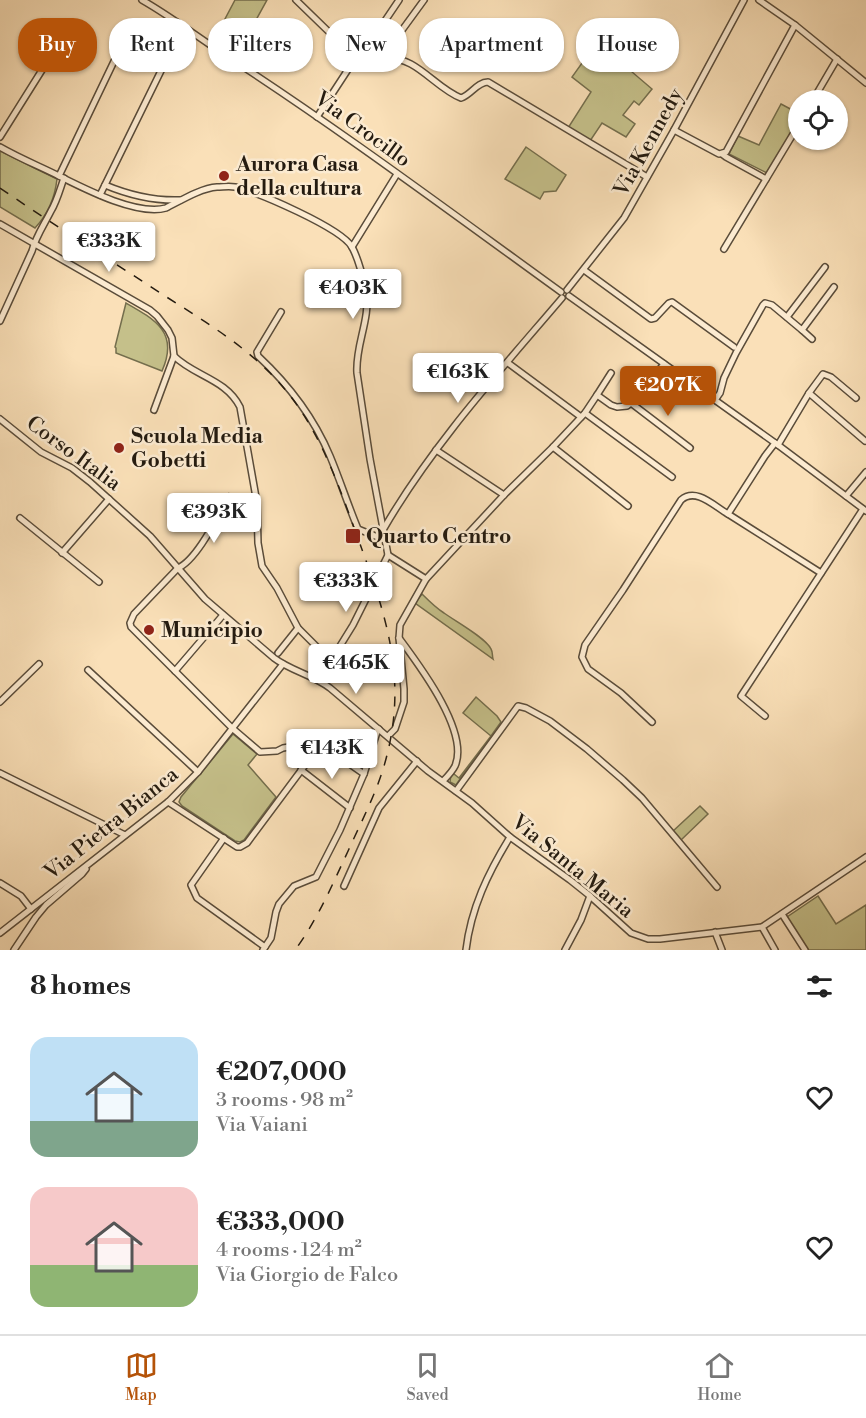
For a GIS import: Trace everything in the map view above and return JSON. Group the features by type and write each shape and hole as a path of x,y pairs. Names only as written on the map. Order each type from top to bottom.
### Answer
{"street":[{"name":"Via Crocillo","path":"142,0 170,18"},
{"path":"296,0 325,28"},
{"path":"387,18 399,0"},
{"path":"407,23 424,0"},
{"name":"Via Kennedy","path":"383,530 400,501 436,450 565,294 624,218 744,0"},
{"path":"759,0 795,25 866,83"},
{"path":"723,154 795,25"},
{"name":"Via Crocillo","path":"196,35 280,90 777,444 864,510"},
{"path":"819,90 837,59"},
{"path":"407,63 461,98 481,83 488,82 647,177"},
{"path":"0,137 41,72"},
{"path":"0,321 43,223 52,210 61,177 110,72"},
{"path":"100,195 160,72"},
{"path":"317,117 346,72"},
{"path":"674,130 723,154 766,179"},
{"path":"724,249 788,143"},
{"path":"0,147 100,195 141,209 166,208 211,188 236,188 253,193 321,223 338,233 352,247 368,302 356,361 357,373 388,555 353,625 319,680"},
{"path":"352,247 397,174"},
{"path":"105,184 126,193 165,200 182,200"},
{"path":"165,200 166,208"},
{"path":"0,225 158,316 172,338 174,356 154,410"},
{"path":"786,317 825,267"},
{"path":"584,270 651,319 672,302 734,346"},
{"path":"802,330 834,287"},
{"path":"715,400 736,353 765,303 772,305 812,339"},
{"path":"281,312 257,352 258,356 283,381 317,431 358,529 385,540"},
{"path":"174,356 224,387 240,407 257,503 258,543 262,566 277,588 298,628 319,649"},
{"path":"508,363 672,477"},
{"path":"597,395 615,407 623,407 631,403 664,364"},
{"path":"388,736 395,729 404,702 400,625 426,579 583,415 611,373"},
{"path":"728,514 821,375 831,377 856,398"},
{"path":"809,393 865,441"},
{"path":"631,403 690,448"},
{"name":"Corso Italia","path":"0,419 41,452 72,468 109,499 150,536 200,594 282,664"},
{"path":"553,447 628,506"},
{"path":"436,450 504,495"},
{"path":"846,496 866,472"},
{"path":"652,722 621,693 588,669 582,657 585,645 683,498 696,495 821,573"},
{"path":"229,497 198,549 134,614 130,622 131,627 232,728 260,752 322,743 378,730"},
{"path":"62,553 109,499"},
{"path":"765,716 741,696 864,510"},
{"path":"20,518 99,582"},
{"path":"388,555 426,579"},
{"path":"175,671 223,615"},
{"path":"279,653 298,628"},
{"path":"399,638 449,716 457,744 456,760 453,769 443,782"},
{"path":"0,702 39,664"},
{"name":"Via Santa Maria","path":"282,664 319,680 510,837 590,896 631,933 643,938 660,939 762,927 866,857"},
{"name":"Via Pietra Bianca","path":"0,933 168,802 198,772 282,664"},
{"path":"88,670 198,772"},
{"path":"456,791 518,706 526,708 550,721 623,780 642,798 717,887"},
{"path":"224,838 192,885 197,898 264,948 271,938 279,904 294,886 316,877 350,808 378,730"},
{"path":"168,802 237,847 244,846 322,743"},
{"path":"322,743 364,774"},
{"path":"344,885 379,808 417,761"},
{"path":"301,770 350,808"},
{"path":"0,773 125,835"},
{"path":"466,950 476,904 492,867 510,837"},
{"path":"14,950 46,904 82,874 90,862"},
{"path":"0,883 21,896 31,909"},
{"path":"565,950 581,920 590,896"},
{"path":"782,914 805,950"},
{"path":"762,927 775,950"},
{"path":"715,932 722,950"}],"shaded area":[{"path":"235,0 267,0 257,18 226,18"},
{"path":"576,71 632,72 652,89 639,105 634,101 623,115 635,124 626,137 602,123 590,141 568,128 591,92 572,77"},
{"path":"781,104 788,108 788,138 767,173 729,154 738,136 759,145"},
{"path":"526,147 566,175 556,191 544,192 540,199 505,179"},
{"path":"0,151 57,179 50,205 35,228 0,207"},
{"path":"126,303 147,315 162,329 168,347 162,371 116,353 115,347"},
{"path":"422,594 438,609 483,640 492,650 493,659 415,603"},
{"path":"476,697 501,722 491,736 463,713"},
{"path":"233,734 257,754 248,765 276,797 244,840 240,842 235,841 179,802"},
{"path":"490,737 456,785 450,782 451,775 454,774 459,778"},
{"path":"700,806 708,814 680,841 672,832"},
{"path":"818,896 836,924 866,905 866,950 807,950 787,917"}],"railway":[{"path":"0,188 206,322 257,361 284,388 297,405 309,423 337,481 373,580 389,636 395,694 393,724 384,767 370,803 325,901 295,950"}],"place":[{"name":"Aurora Casa della cultura","path":"224,176"},
{"name":"Scuola Media Gobetti","path":"119,448"},
{"name":"Quarto Centro","path":"353,536"},
{"name":"Municipio","path":"149,630"}]}
